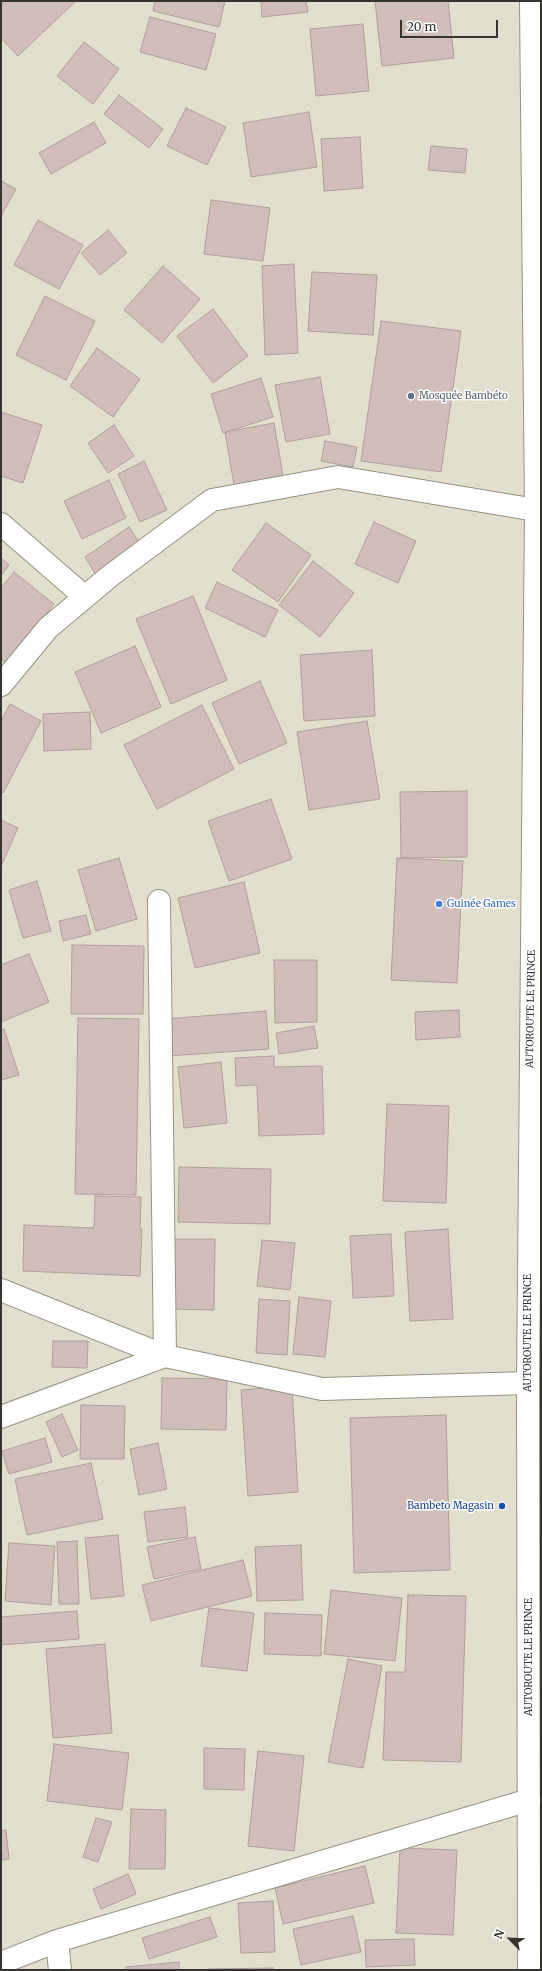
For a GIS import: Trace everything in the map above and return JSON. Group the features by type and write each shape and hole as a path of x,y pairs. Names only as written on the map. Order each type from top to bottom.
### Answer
{"street":[{"name":"AUTOROUTE LE PRINCE","path":"529,1970 528,1383 536,510 531,1"},
{"path":"1,685 48,628 85,597 212,500 338,477 536,510"},
{"path":"1,524 85,597"},
{"path":"159,902 165,1356"},
{"path":"1,1290 165,1356 322,1389 528,1383"},
{"path":"1,1417 165,1356"},
{"path":"1,1963 57,1941 529,1800"},
{"path":"57,1941 60,1970"}],"building":[{"path":"1,1 76,1 18,56 1,38"},
{"path":"155,1 225,1 219,27 153,11"},
{"path":"261,1 306,1 308,12 262,17"},
{"path":"375,1 448,1 454,58 382,66"},
{"path":"150,17 216,34 206,70 140,52"},
{"path":"363,24 369,91 316,96 310,29"},
{"path":"84,42 119,69 93,104 57,76"},
{"path":"119,95 163,129 149,148 104,114"},
{"path":"186,108 226,127 207,165 167,146"},
{"path":"309,112 317,167 251,177 243,123"},
{"path":"94,122 106,143 51,174 39,153"},
{"path":"360,137 363,188 324,191 321,139"},
{"path":"431,146 467,149 465,173 428,170"},
{"path":"1,181 16,189 1,216"},
{"path":"211,200 270,208 263,261 204,254"},
{"path":"38,220 83,245 59,289 14,265"},
{"path":"108,230 127,253 100,275 81,253"},
{"path":"294,264 298,353 265,355 262,266"},
{"path":"163,266 200,299 162,343 124,310"},
{"path":"312,272 377,275 373,335 308,331"},
{"path":"45,296 95,321 66,380 16,355"},
{"path":"213,309 248,356 213,383 177,336"},
{"name":"Mosquée Bambéto","path":"381,321 461,331 441,472 361,461"},
{"path":"97,348 140,379 113,417 70,386"},
{"path":"320,377 330,434 286,442 275,385"},
{"path":"261,378 273,417 223,433 211,394"},
{"path":"1,412 42,425 23,483 1,476"},
{"path":"274,423 284,482 235,491 225,432"},
{"path":"114,425 134,456 108,473 88,443"},
{"path":"325,441 357,447 353,467 321,461"},
{"path":"144,461 167,510 140,522 118,474"},
{"path":"109,480 126,518 82,539 64,501"},
{"path":"374,522 416,541 398,583 355,564"},
{"path":"266,523 311,555 278,602 232,570"},
{"path":"129,527 143,548 98,578 85,557"},
{"path":"1,558 9,565 1,576"},
{"path":"313,561 354,593 320,637 279,605"},
{"path":"14,572 54,604 7,664 1,659 1,588"},
{"path":"217,582 278,610 265,637 205,608"},
{"path":"193,596 227,680 171,704 136,619"},
{"path":"135,646 161,707 101,733 75,672"},
{"path":"372,650 375,716 304,721 300,655"},
{"path":"260,681 287,743 239,764 212,703"},
{"path":"10,704 41,721 3,793 1,792 1,721"},
{"path":"202,705 234,769 157,809 124,745"},
{"path":"90,712 91,749 44,751 43,714"},
{"path":"367,721 380,799 309,810 297,732"},
{"path":"467,791 467,857 401,858 400,792"},
{"path":"271,799 292,859 229,881 208,821"},
{"path":"1,820 18,828 1,866"},
{"path":"119,858 137,919 96,931 78,870"},
{"path":"397,858 463,861 457,983 391,980"},
{"path":"37,881 51,931 23,938 9,890"},
{"path":"244,882 260,953 195,968 178,898"},
{"path":"86,915 91,934 63,941 59,921"},
{"path":"72,945 144,946 143,1014 71,1014"},
{"path":"29,954 49,1002 1,1022 1,965"},
{"path":"274,960 317,960 317,1022 275,1023"},
{"path":"459,1010 460,1037 416,1040 415,1012"},
{"path":"266,1011 269,1049 168,1056 165,1019"},
{"path":"78,1018 139,1019 136,1195 75,1194"},
{"path":"314,1026 318,1048 279,1054 276,1033"},
{"path":"4,1029 19,1075 1,1080 1,1030"},
{"path":"274,1056 274,1067 322,1066 324,1134 259,1136 257,1085 236,1086 235,1058"},
{"path":"221,1062 227,1123 184,1128 178,1067"},
{"path":"387,1104 449,1106 446,1203 383,1201"},
{"path":"179,1167 271,1169 270,1224 178,1222"},
{"path":"95,1196 141,1197 140,1229 142,1229 140,1276 23,1271 24,1225 94,1228"},
{"path":"448,1229 453,1319 410,1321 405,1232"},
{"path":"391,1234 394,1296 353,1298 350,1236"},
{"path":"170,1239 215,1239 214,1310 170,1309"},
{"path":"262,1240 295,1243 290,1290 257,1286"},
{"path":"299,1297 331,1301 325,1357 293,1354"},
{"path":"259,1299 290,1301 287,1355 256,1353"},
{"path":"53,1341 88,1341 87,1368 52,1367"},
{"path":"162,1378 227,1379 226,1430 161,1429"},
{"path":"292,1386 298,1492 248,1496 241,1390"},
{"path":"81,1405 125,1406 124,1459 80,1459"},
{"path":"62,1414 78,1450 62,1457 46,1422"},
{"path":"446,1415 450,1570 354,1573 350,1418"},
{"path":"45,1438 52,1462 9,1474 2,1451"},
{"path":"158,1443 167,1489 139,1495 130,1449"},
{"path":"91,1463 103,1519 27,1535 15,1479"},
{"path":"185,1507 188,1537 148,1542 144,1512"},
{"path":"118,1535 124,1596 91,1599 85,1538"},
{"path":"195,1537 201,1569 154,1579 147,1547"},
{"path":"77,1541 79,1604 59,1604 57,1542"},
{"path":"9,1543 55,1546 51,1605 5,1601"},
{"path":"301,1545 303,1600 257,1601 255,1547"},
{"path":"243,1560 252,1596 151,1621 142,1585"},
{"path":"331,1590 402,1598 395,1661 324,1654"},
{"path":"408,1595 466,1596 461,1762 383,1760 386,1672 405,1672"},
{"path":"209,1608 254,1613 247,1671 201,1666"},
{"path":"77,1611 79,1639 1,1645 1,1617"},
{"path":"265,1613 322,1615 321,1656 264,1654"},
{"path":"105,1644 112,1733 53,1738 46,1649"},
{"path":"348,1659 382,1666 363,1768 328,1762"},
{"path":"54,1744 129,1753 122,1810 47,1801"},
{"path":"204,1748 245,1749 244,1790 204,1789"},
{"path":"258,1751 304,1756 294,1851 248,1846"},
{"path":"131,1809 166,1810 165,1869 129,1869"},
{"path":"96,1818 112,1822 98,1862 83,1857"},
{"path":"6,1830 9,1859 1,1860 1,1831"},
{"path":"400,1848 457,1850 453,1935 396,1933"},
{"path":"365,1866 374,1903 283,1924 275,1888"},
{"path":"128,1874 136,1894 101,1909 93,1889"},
{"path":"273,1901 275,1952 241,1953 238,1903"},
{"path":"353,1916 361,1952 301,1965 293,1929"},
{"path":"210,1917 217,1937 149,1959 142,1938"},
{"path":"414,1939 415,1965 366,1967 365,1940"},
{"path":"179,1962 179,1970 126,1970 126,1967"},
{"path":"273,1968 273,1970 208,1970 208,1969"}],"place":[{"name":"Mosquée Bambéto","path":"411,396"},
{"name":"Guinée Games","path":"439,904"},
{"name":"Bambeto Magasin","path":"502,1506"}]}
